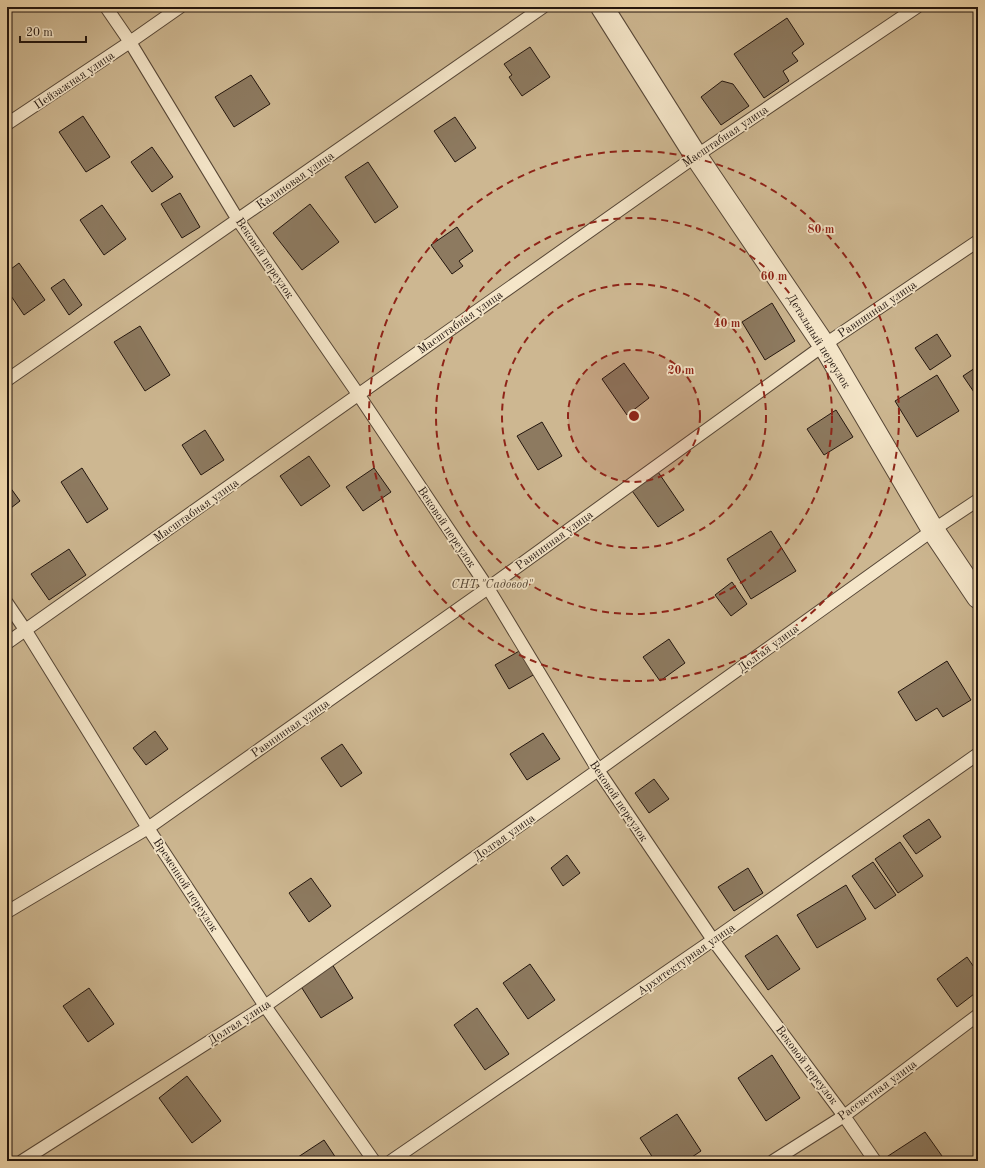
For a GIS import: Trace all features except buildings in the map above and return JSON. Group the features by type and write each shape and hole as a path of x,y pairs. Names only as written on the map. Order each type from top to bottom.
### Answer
{"street":[{"name":"Детальный переулок","path":"602,7 696,156 824,345 933,530 978,597"}],"lane":[{"name":"Вековой переулок","path":"106,7 130,42 238,220 358,394 488,588 598,770 714,940 844,1116 875,1161"},
{"name":"Пейзажная улица","path":"7,124 180,7"},
{"name":"Калиновая улица","path":"7,380 543,7"},
{"name":"Масштабная улица","path":"7,643 696,156 917,7"},
{"name":"Равнинная улица","path":"7,912 148,828 488,588 824,345 978,241"},
{"name":"Долгая улица","path":"22,1161 265,1006 933,530 978,500"},
{"name":"Временной переулок","path":"7,603 26,631 148,828 265,1006 374,1161"},
{"name":"Архитектурная улица","path":"391,1161 714,940 978,754"},
{"name":"Рассветная улица","path":"773,1161 844,1116 978,1015"}],"green space":[{"name":"СНТ \"Садовод\"","path":"7,7 978,7 978,1161 7,1161"}]}
